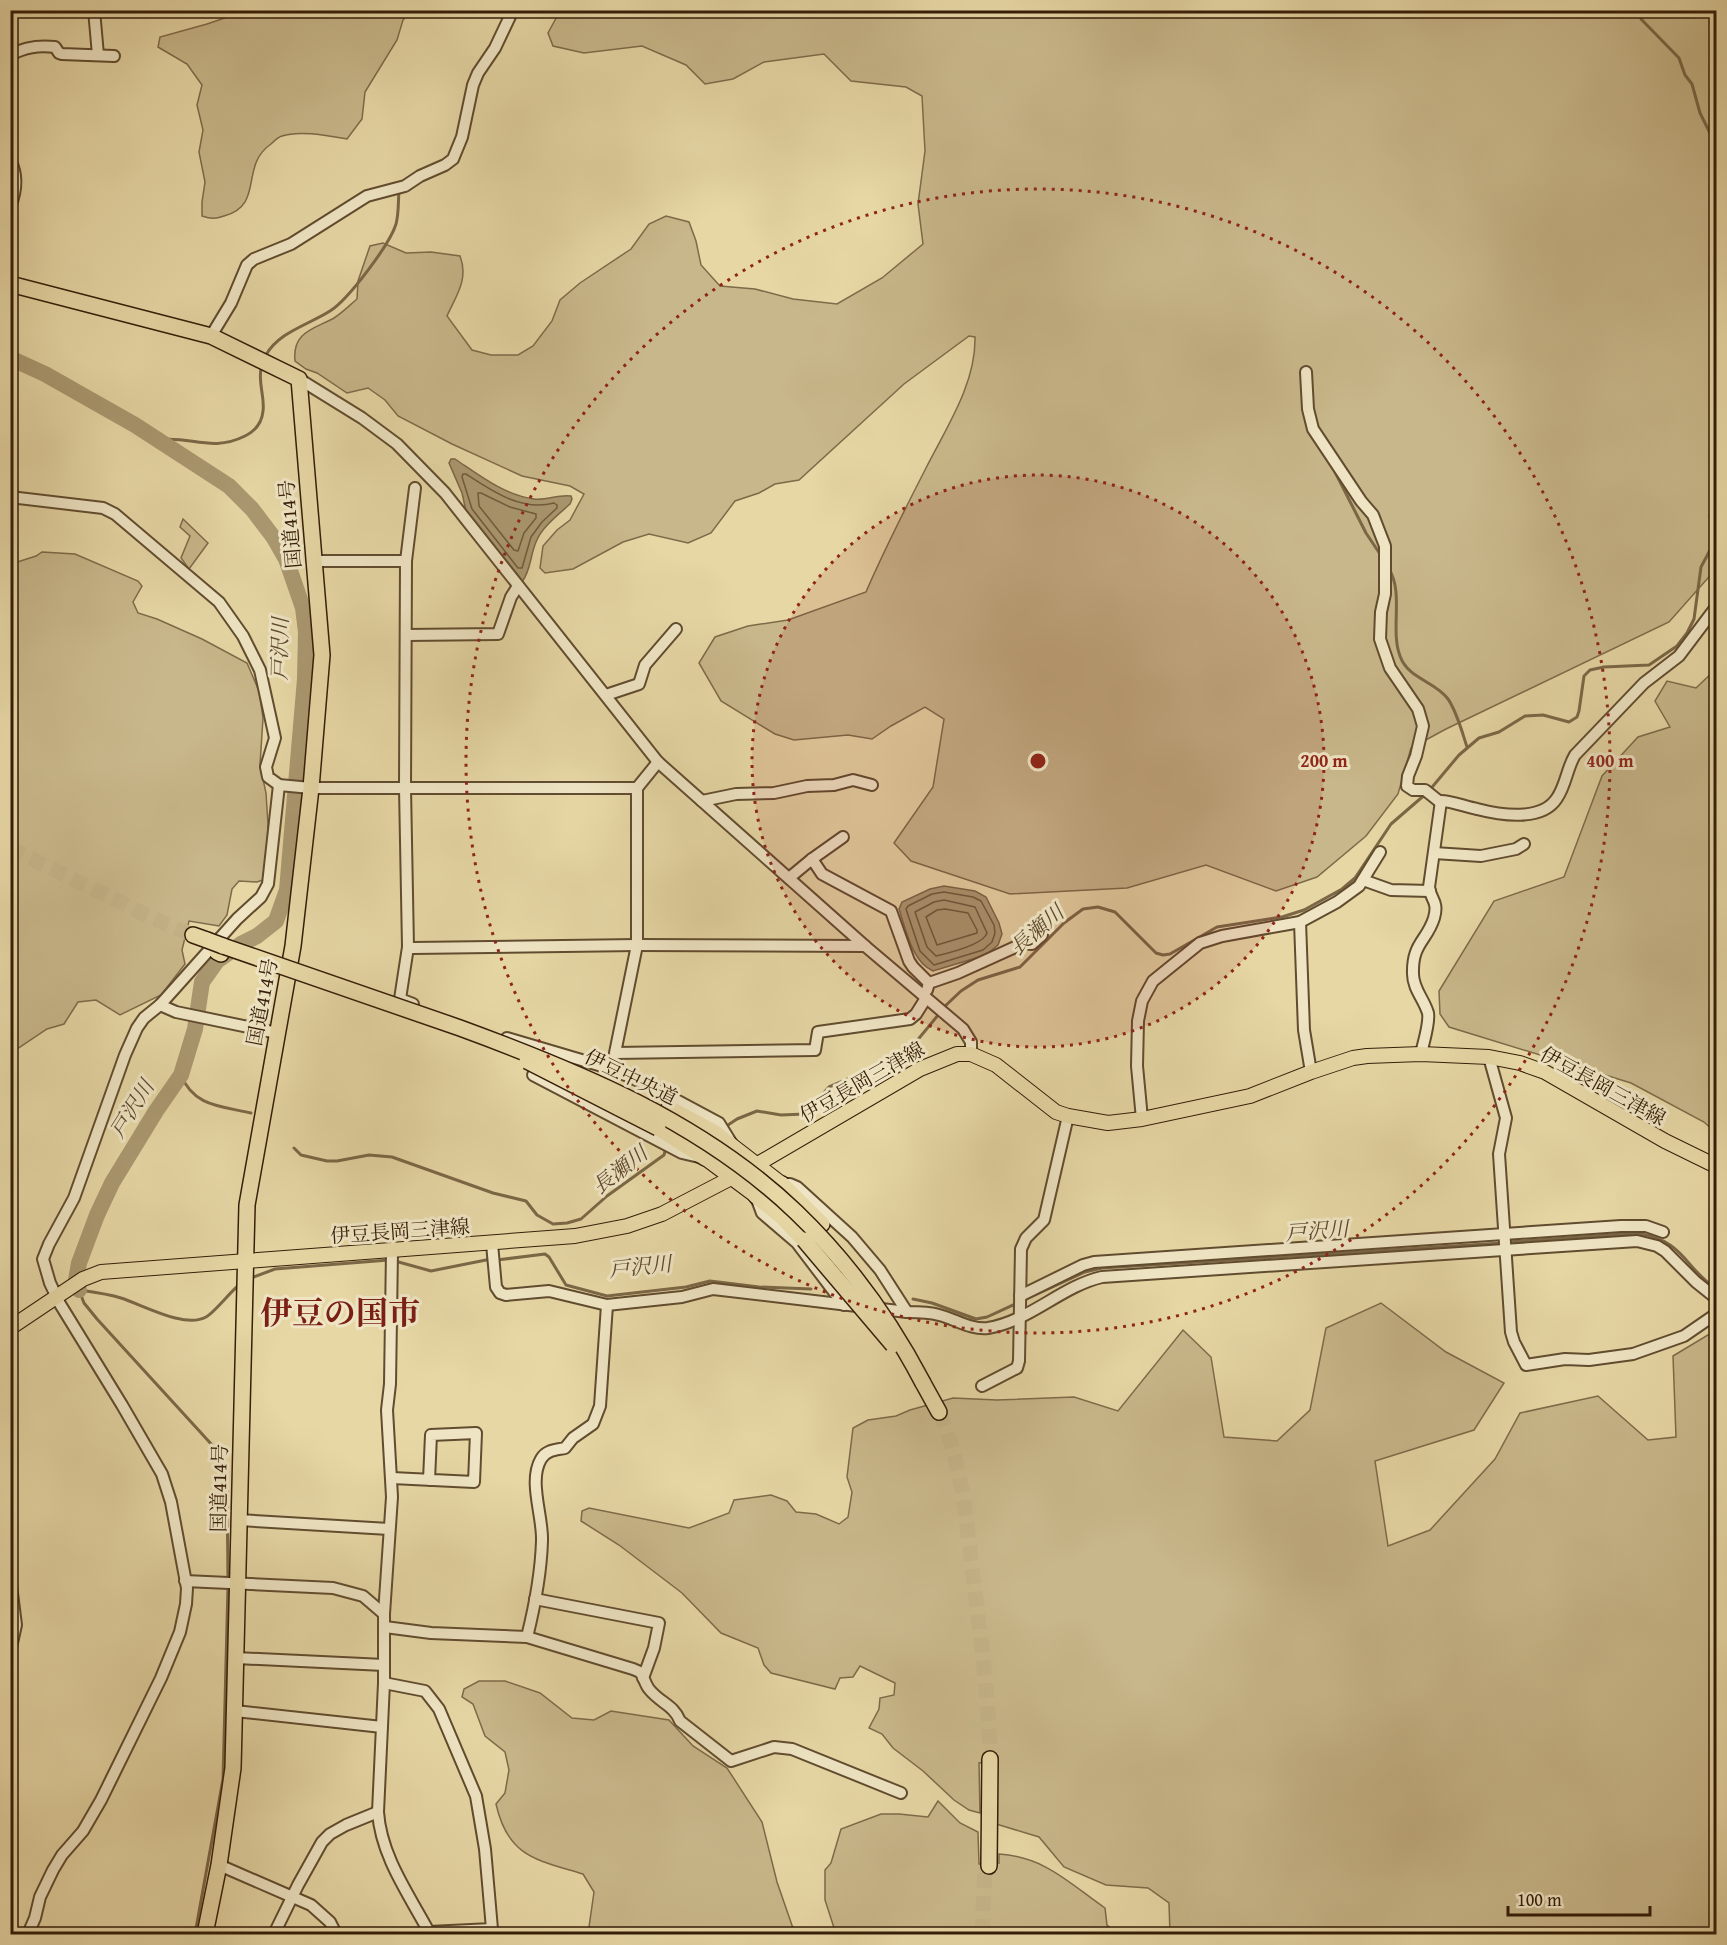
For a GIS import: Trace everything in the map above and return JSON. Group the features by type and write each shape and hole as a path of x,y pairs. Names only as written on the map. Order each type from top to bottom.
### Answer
{"highway":[{"path":"10,285 211,336 299,379"},
{"name":"国道414号","path":"205,1935 219,1865 233,1768 247,1205 293,946 322,655 299,379"},
{"name":"伊豆中央道","path":"919,1379 900,1354 887,1331 836,1263 792,1216 748,1179 700,1144 644,1112 574,1078 518,1055 210,945 429,1017 535,1056 621,1093 684,1128 778,1195 842,1261 891,1328 919,1379 937,1413"},
{"path":"518,1055 542,1070 658,1128 705,1158"},
{"path":"535,1056 614,1081 716,1133"},
{"path":"782,1185 822,1224 869,1281 895,1319 912,1350 919,1379"},
{"path":"756,1196 783,1218 804,1240 900,1354"},
{"path":"987,1866 988,1759"}],"main road":[{"name":"伊豆長岡三津線","path":"10,1328 82,1279 100,1272 492,1244 575,1236 627,1226 662,1214 731,1176 756,1165 920,1069 951,1056 971,1054 996,1065 1046,1105 1068,1116 1108,1123 1142,1119 1250,1096 1353,1058 1422,1054 1489,1057 1520,1063 1545,1072 1665,1141 1716,1166"},
{"path":"716,1133 782,1185"},
{"path":"705,1158 756,1196"}],"street":[{"path":"94,10 98,55"},
{"path":"211,336 231,303 247,265 254,259 291,244 367,196 405,186 453,159 462,137 477,73 495,48 513,10"},
{"path":"10,56 26,48 39,46 55,47 62,54 114,56"},
{"path":"10,160 14,167 15,181 10,207"},
{"path":"1306,372 1308,409 1314,429 1361,501 1373,515 1384,546 1385,594 1381,612 1380,639 1390,668 1412,698 1422,718 1422,733 1407,782 1410,789 1428,793 1440,802 1490,812 1531,814 1553,803 1562,789 1569,765 1575,755 1644,682 1679,656 1716,607"},
{"path":"299,379 362,418 397,444 445,493 658,762 865,946 947,1015 969,1036 971,1054"},
{"path":"415,488 406,561 405,789 408,947 400,999 523,1044 612,1069 648,1085 719,1124 734,1146"},
{"path":"10,497 103,508 115,514 219,602 243,636 260,669 275,738 266,767 268,777 283,785 308,788 405,789 637,788"},
{"path":"314,561 406,561"},
{"path":"407,635 498,634 511,597 518,586"},
{"path":"606,695 639,684 645,665 676,629"},
{"path":"607,1112 612,1069 637,945 637,788 658,762"},
{"path":"702,801 736,794 774,793 807,786 834,785 853,780 872,785"},
{"path":"28,1935 40,1898 53,1869 83,1831 101,1800 167,1666 184,1618 186,1604 185,1581 171,1502 162,1474 56,1297 45,1268 45,1252 74,1198 125,1055 137,1028 237,919 261,897 268,884 283,785"},
{"path":"1422,1054 1428,1013 1416,990 1413,974 1415,951 1434,918 1435,902 1430,891 1440,802"},
{"path":"789,878 843,837"},
{"path":"1434,854 1481,856 1516,849 1524,843"},
{"path":"1142,1119 1137,1066 1138,1021 1142,1001 1154,981 1200,943 1222,936 1300,922 1337,902 1364,880 1380,852"},
{"path":"615,1053 814,1050 818,1032 910,1019 928,1000 929,983 909,961 891,910 822,874 812,859"},
{"path":"1364,880 1391,890 1430,891"},
{"path":"1300,922 1304,1030 1311,1072"},
{"path":"929,983 1020,945 1032,944 1042,935"},
{"path":"408,947 865,946"},
{"path":"160,1005 176,1012 277,1033"},
{"path":"1489,1057 1506,1118 1498,1154 1511,1332 1526,1365 1565,1359 1589,1360 1633,1354 1684,1336 1716,1314"},
{"path":"533,1075 682,1153 705,1158"},
{"path":"982,1386 1017,1368 1021,1249 1026,1238 1044,1220 1047,1213 1068,1116"},
{"path":"782,1185 790,1184 797,1187 852,1237 880,1270 907,1312"},
{"path":"756,1196 762,1214 796,1243 844,1305"},
{"path":"492,1244 496,1287 501,1293 513,1295 549,1291 607,1305 682,1297 713,1289 907,1312 930,1312 974,1328 986,1328 1002,1324 1086,1282 1102,1277 1505,1242 1629,1226 1646,1226 1663,1232"},
{"path":"1020,1297 1083,1265 1094,1262 1505,1242 1637,1241 1657,1246 1716,1298"},
{"path":"384,1683 425,1691 439,1709 469,1778 481,1817 492,1929 429,1933 393,1866 378,1823 384,1683 384,1614 392,1478 387,1410 390,1384 392,1251"},
{"path":"527,1637 540,1573 543,1527 536,1492 539,1463 547,1452 565,1448 573,1438 595,1422 600,1406 607,1305"},
{"path":"392,1478 429,1480 474,1482 476,1433 431,1436 429,1480"},
{"path":"239,1520 389,1529"},
{"path":"10,1577 16,1625 10,1652"},
{"path":"185,1581 333,1588 363,1596 384,1614"},
{"path":"535,1599 659,1623 654,1648 643,1678"},
{"path":"385,1627 431,1633 527,1637 633,1669 640,1672 650,1690 676,1712 680,1721 731,1761 774,1746 792,1749 901,1793"},
{"path":"236,1658 384,1665"},
{"path":"235,1711 382,1727"},
{"path":"274,1935 322,1842 330,1834 346,1825 378,1812"},
{"path":"219,1865 311,1905 330,1922 336,1935"}],"shaded area":[{"path":"245,11 411,11 403,20 397,40 365,92 362,119 347,139 306,134 289,134 279,137 261,153 244,203 236,211 224,216 208,218 202,216 205,182 199,152 203,130 197,105 202,85 187,64 158,47 160,37"},
{"path":"560,11 1716,11 1716,569 1669,622 1411,748 1398,794 1366,836 1317,877 1276,891 1206,865 1127,888 1010,894 911,861 894,843 933,787 944,719 925,707 872,739 848,735 794,740 775,734 721,701 699,663 715,637 748,626 788,620 866,592 965,389 971,372 975,337 969,336 904,384 799,480 775,484 759,493 735,501 711,533 688,543 649,534 623,542 573,569 545,573 540,568 543,546 557,530 570,520 584,494 570,486 522,476 452,444 398,416 385,400 368,388 347,393 295,361 297,344 306,333 337,316 357,299 358,281 370,246 383,243 406,253 431,252 460,256 462,280 447,316 472,350 491,355 518,355 533,346 552,321 560,300 580,283 631,249 649,224 666,216 689,222 701,265 720,286 755,289 793,299 837,304 882,278 923,244 918,204 925,151 922,96 906,87 851,81 824,54 764,62 733,79 705,84 686,65 642,46 584,53 553,46 548,33"},
{"path":"183,519 208,543 189,569 181,558 190,536 180,527"},
{"path":"42,552 75,554 138,581 142,586 133,602 138,613 202,639 247,663 259,691 263,718 260,765 266,793 268,824 266,879 257,882 239,881 232,889 227,915 219,926 189,921 182,950 185,964 161,995 120,1015 96,1000 78,1002 64,1024 47,1029 11,1053 10,627 13,625 10,624 11,564"},
{"path":"1716,669 1716,1133 1704,1122 1631,1083 1449,1027 1440,1014 1439,991 1494,901 1564,877 1602,776 1638,737 1670,727 1655,701 1667,681 1696,688"},
{"path":"1381,1303 1446,1352 1504,1383 1474,1430 1375,1461 1388,1546 1430,1530 1495,1459 1520,1413 1598,1396 1648,1440 1676,1437 1673,1356 1716,1330 1716,1934 1170,1934 1169,1903 1148,1888 1106,1885 1064,1867 1039,1837 996,1824 996,1761 979,1763 980,1813 969,1810 954,1800 923,1771 893,1748 882,1734 869,1728 879,1709 880,1698 894,1695 895,1683 860,1666 853,1677 840,1678 835,1689 771,1673 764,1665 758,1648 721,1633 682,1593 619,1545 581,1521 582,1511 589,1508 689,1528 729,1513 734,1500 771,1495 787,1501 796,1512 816,1514 839,1524 848,1517 852,1492 847,1477 853,1428 868,1420 896,1416 953,1398 997,1400 1074,1397 1118,1411 1183,1330 1211,1357 1224,1437 1277,1441 1310,1410 1326,1328"},
{"path":"479,1681 505,1681 540,1693 572,1718 594,1720 611,1711 669,1720 693,1746 727,1768 762,1822 777,1882 795,1934 588,1934 594,1892 583,1874 552,1865 527,1854 508,1836 501,1822 496,1804 505,1793 509,1770 505,1752 485,1736 473,1704 462,1697 464,1689"},
{"path":"938,1801 960,1823 978,1832 979,1864 999,1863 999,1854 1030,1860 1043,1866 1105,1908 1107,1925 1118,1934 836,1934 825,1900 825,1870 831,1863 841,1829 881,1814 928,1817"}],"water":[{"path":"451,459 455,459 502,489 523,497 539,499 571,496 570,504 542,531 522,582 466,511 462,493 449,463"},
{"path":"944,886 975,891 986,897 1002,934 998,945 986,955 933,971 926,967 915,953 899,909 902,902 930,889"}],"waterway":[{"path":"1641,19 1679,58 1685,75 1692,84 1700,113 1716,145"},
{"path":"266,355 278,340 338,305 357,284 392,233 397,220 399,191"},
{"name":"戸沢川","path":"10,358 45,374 135,425 229,486 252,509 274,538 286,559 303,608 306,632 305,679 287,890 276,921 217,961 202,982 195,1029 181,1075 112,1183 79,1263 76,1280 79,1290"},
{"path":"158,440 222,443 249,434 255,429 262,415 261,369"},
{"path":"1333,468 1366,533 1380,554"},
{"name":"長瀬川","path":"1716,499 1710,516 1716,528"},
{"name":"長瀬川","path":"943,1008 961,991 978,980 1020,967 1064,923 1083,909 1098,907 1115,912 1156,953 1163,955 1170,954 1217,927 1282,917 1304,910 1342,889 1355,878 1391,824 1428,792 1459,755 1479,738 1499,732 1525,716 1543,715 1569,722 1577,717 1584,676 1590,670 1604,667 1649,665 1677,646 1694,619 1701,567 1716,539"},
{"path":"1389,569 1396,589 1396,635 1400,656 1409,670 1443,693 1448,699 1457,716 1467,747"},
{"name":"長瀬川","path":"725,1127 757,1111 781,1115 805,1114 829,1087 906,1054 939,1014"},
{"name":"長瀬川","path":"181,1075 187,1086 201,1099 219,1106 251,1113"},
{"name":"長瀬川","path":"294,1148 301,1155 327,1161 369,1155 392,1157 493,1193 526,1201 537,1215 553,1224 581,1219 607,1196 664,1155 666,1148"},
{"name":"戸沢川","path":"1508,1242 1637,1233 1653,1237 1674,1248 1696,1272 1716,1289"},
{"name":"戸沢川","path":"913,1299 932,1303 976,1319 987,1317 1085,1272 1102,1268 1502,1243"},
{"name":"戸沢川","path":"497,1260 545,1254 566,1285 607,1296 686,1287 710,1281 759,1287 811,1289"},
{"name":"戸沢川","path":"395,1261 431,1271 491,1259"},
{"name":"戸沢川","path":"251,1278 275,1269 389,1260"},
{"name":"戸沢川","path":"79,1290 121,1298 164,1315 197,1320 209,1315 240,1284"},
{"path":"79,1290 84,1303 97,1319 213,1446 222,1461 227,1480 228,1579"},
{"path":"195,1934 223,1779 228,1586"}],"tunnel":[{"path":"10,848 152,918 193,935"},
{"path":"939,1412 953,1452 965,1514 984,1668 990,1759"},
{"path":"982,1934 985,1866"}],"district":[{"name":"伊豆の国市","path":"340,1313"}]}
